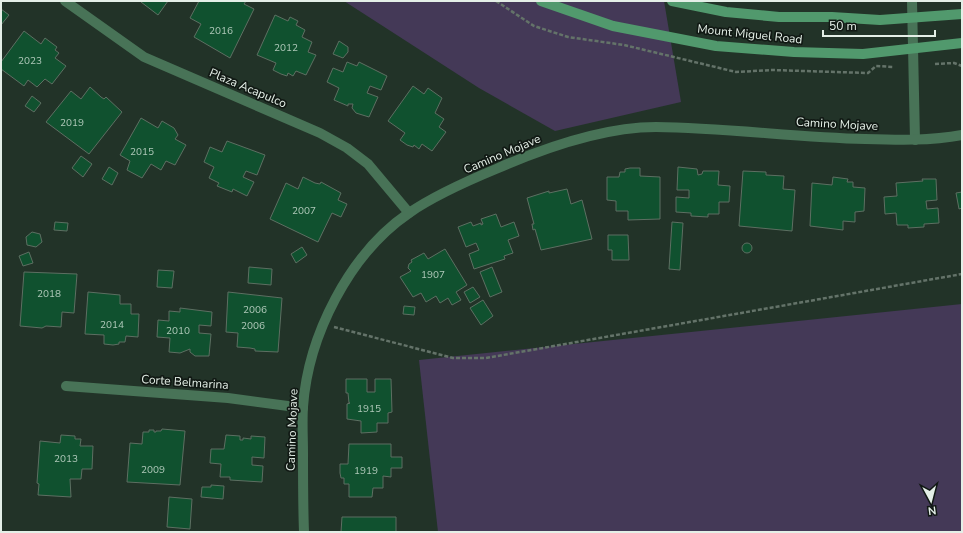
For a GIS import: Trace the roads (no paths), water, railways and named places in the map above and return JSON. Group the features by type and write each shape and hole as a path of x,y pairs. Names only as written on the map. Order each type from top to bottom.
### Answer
{"street":[{"name":"Plaza Acapulco","path":"65,1 144,57 320,133 348,148 368,164 409,213"},
{"name":"Mount Miguel Road","path":"541,1 613,26 716,46 794,52 863,54 962,44"},
{"name":"Mount Miguel Road","path":"672,1 726,12 779,17 832,17 880,20 962,14"},
{"path":"912,1 915,140"},
{"name":"Camino Mojave","path":"304,532 303,408 309,365 323,325 337,296 358,263 390,228 409,213 444,194 516,160 560,144 624,130 653,127 725,129 824,138 915,140 962,135"},
{"name":"Corte Belmarina","path":"66,386 228,398 303,408"}]}
